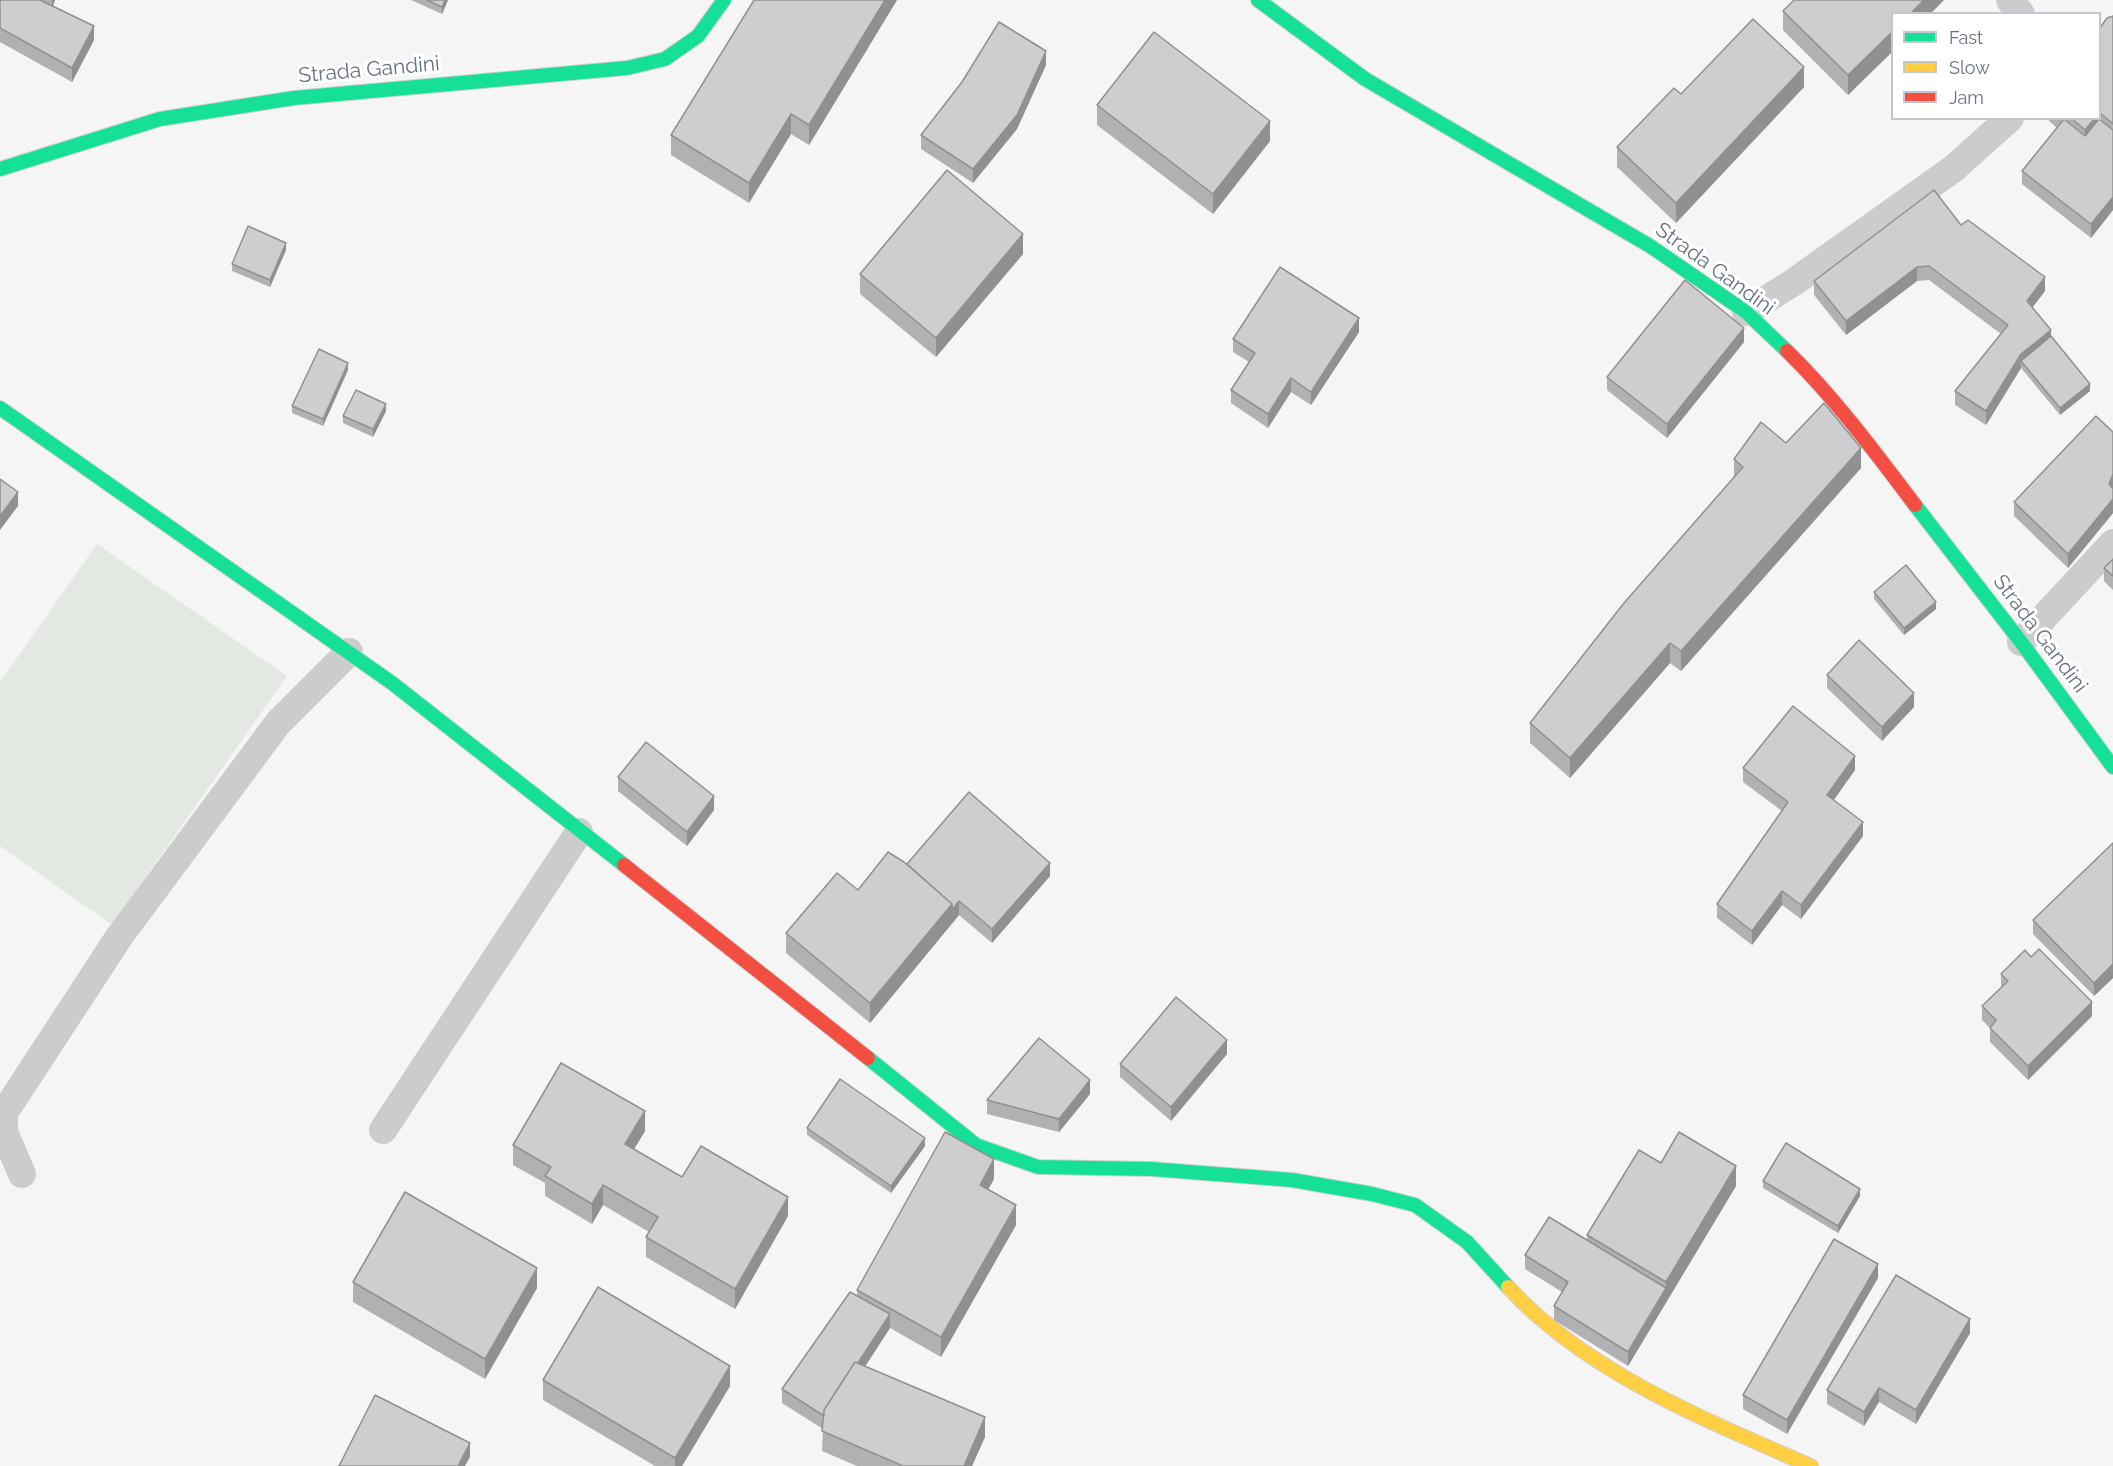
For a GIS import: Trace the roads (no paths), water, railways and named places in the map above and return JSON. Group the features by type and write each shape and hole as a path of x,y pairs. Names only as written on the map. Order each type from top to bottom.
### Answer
{"street":[{"name":"Strada Gandini","path":"0,169 160,119 294,98 627,68 665,59 698,36 724,0"},
{"name":"Strada Gandini","path":"1258,0 1365,79 1650,246 1746,312 1808,372 1864,439 2021,642 2113,767"},
{"path":"0,408 401,690 976,1145 1038,1167 1151,1169 1292,1180 1372,1194 1415,1205 1467,1242 1521,1301 1568,1342 1678,1408 1811,1466"}],"lane":[{"path":"2010,0 2019,12"},
{"path":"1746,312 1794,282 1953,169 2008,120"},
{"path":"2021,642 2113,543"},
{"path":"22,1174 4,1132 4,1113 119,937 278,723 349,652"},
{"path":"383,1130 579,832"}]}
